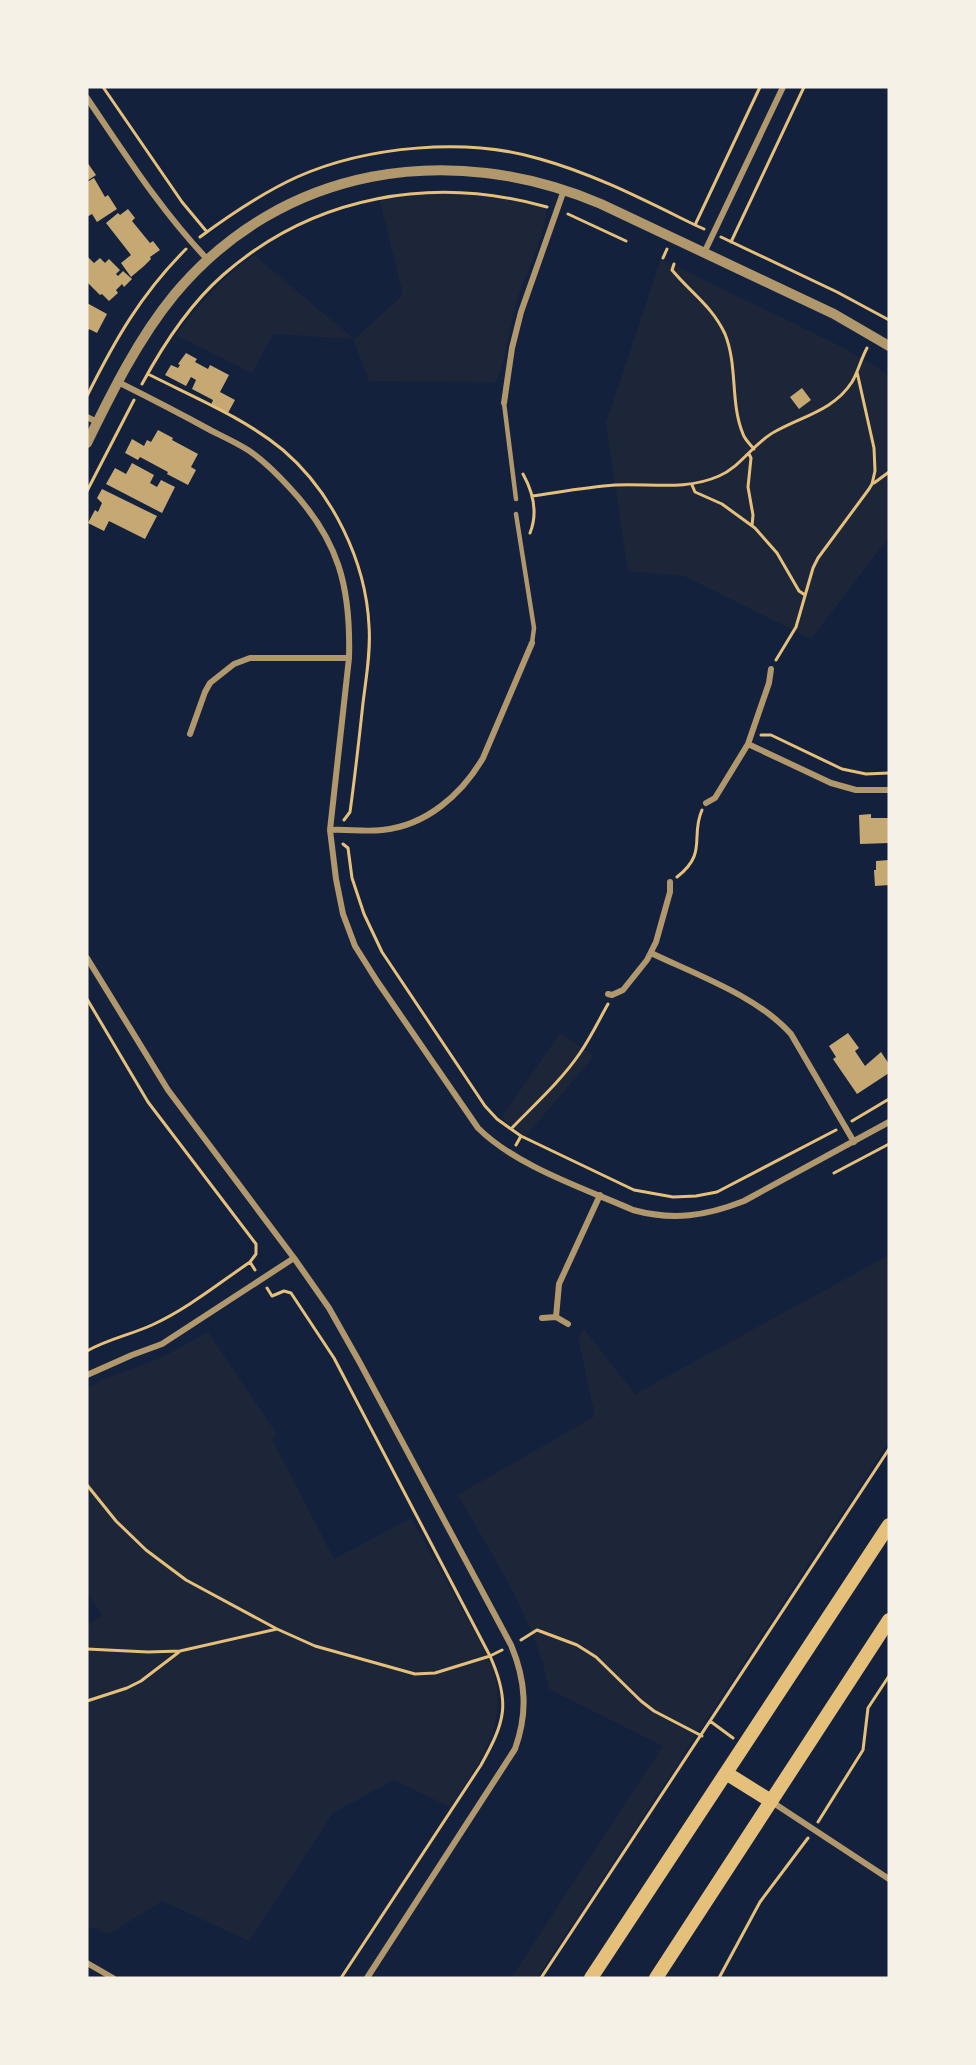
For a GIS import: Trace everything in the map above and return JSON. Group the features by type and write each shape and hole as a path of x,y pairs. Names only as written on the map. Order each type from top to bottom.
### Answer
{"highway":[{"path":"591,1978 889,1525"},
{"path":"656,1978 889,1620"},
{"path":"726,1773 771,1801"}],"street":[{"path":"703,253 783,87"},
{"path":"87,98 155,199 208,260"},
{"path":"87,443 92,419 118,382 144,335 176,292 224,245 269,215 294,202 361,178 411,171 464,170 504,174 565,190 601,204 839,317 889,346"},
{"path":"504,403 512,348 521,312 565,190"},
{"path":"118,382 249,451 279,476 318,520 333,550 344,583 349,616 349,658 330,830 339,898 345,923 355,946 384,991 478,1128 511,1154 600,1195 652,1215 684,1217 721,1210 744,1201 889,1122"},
{"path":"330,830 381,830 398,827 426,816 458,792 483,758 532,643"},
{"path":"190,734 210,683 234,664 250,658 349,658"},
{"path":"706,803 715,798 748,744 769,684 771,669"},
{"path":"748,744 831,783 856,790 889,790"},
{"path":"610,995 623,990 651,952 670,892 670,882"},
{"path":"651,952 752,1002 783,1025 791,1034 854,1142"},
{"path":"87,958 168,1090 294,1258 344,1333 511,1645 520,1671 525,1706 522,1727 515,1749 367,1978"},
{"path":"556,1317 560,1284 600,1195"},
{"path":"88,1372 162,1344 294,1258"},
{"path":"542,1318 556,1317 568,1324"},
{"path":"771,1801 889,1879"},
{"path":"87,1964 113,1978"}],"lane":[{"path":"504,403 516,499"},
{"path":"516,514 534,628 532,643"}],"path":[{"path":"103,87 182,202 207,232"},
{"path":"695,225 760,87"},
{"path":"731,242 804,87"},
{"path":"87,396 129,317 153,285 192,243 240,208 299,176 384,152 425,147 501,150 538,158 615,186 837,292 889,320"},
{"path":"87,491 164,346 192,308 222,275 257,248 324,214 391,196 428,192 463,192 504,196 558,210 626,241"},
{"path":"674,264 672,270 711,309 725,336 733,367 736,404 743,436 754,449"},
{"path":"532,496 612,485 645,483 670,486 692,485 722,475 739,464 773,432 825,408 844,392 857,372 873,336"},
{"path":"857,372 874,448 875,471 872,484"},
{"path":"749,454 751,458 748,487 753,515 752,526"},
{"path":"510,459 525,476 532,496 533,524 521,548"},
{"path":"771,669 796,627 813,568 823,550 872,484 889,472"},
{"path":"692,485 695,492 722,504 752,526 777,553 799,591 805,595"},
{"path":"752,735 771,735 842,769 866,774 889,773"},
{"path":"687,869 697,849 700,816 706,803"},
{"path":"610,995 592,1035 579,1055 549,1091 511,1129 634,1190 673,1197 717,1192 845,1126 889,1099"},
{"path":"87,999 148,1102 256,1244 256,1254 250,1262 175,1313 151,1326 103,1342 87,1351"},
{"path":"511,1154 522,1136"},
{"path":"834,1173 889,1144"},
{"path":"250,1262 272,1296 284,1291 291,1293 334,1358 490,1656 501,1680 504,1697 502,1718 494,1741 341,1978"},
{"path":"541,1978 889,1449"},
{"path":"87,1485 116,1521 146,1550 186,1580 277,1629 315,1646 415,1674 435,1673 490,1656 537,1630 577,1645 596,1657 640,1701 654,1711 702,1736"},
{"path":"87,1649 180,1651 277,1629"},
{"path":"87,1701 141,1681 180,1651"},
{"path":"720,1978 760,1902 814,1829 860,1757 866,1742 868,1708 889,1676"},
{"path":"710,1721 744,1746"}],"shaded area":[{"path":"430,193 489,196 546,209 543,230 520,291 496,382 369,381 353,339 273,334 252,373 176,335 212,292 254,255 354,339 403,295 380,201"},
{"path":"661,259 836,344 889,376 889,537 811,639 684,576 628,571 606,423"},
{"path":"560,1033 594,1056 526,1136 501,1118"},
{"path":"889,1255 889,1441 537,1978 511,1978 663,1746 549,1689 543,1663 523,1613 458,1495 595,1416 578,1337 584,1329 635,1394"},
{"path":"208,1332 276,1433 273,1441 334,1559 411,1518 492,1663 497,1685 498,1705 490,1740 473,1772 450,1807 394,1780 333,1813 249,1941 162,1901 111,1933 87,1927 87,1625 102,1615 87,1591 87,1389 101,1380 163,1357"}],"building":[{"path":"87,162 96,175 87,181"},
{"path":"94,178 105,197 108,195 117,209 97,222 92,214 87,217 87,182"},
{"path":"128,209 135,218 132,221 150,243 153,241 160,250 131,277 121,263 131,255 106,223 118,213 120,215"},
{"path":"87,256 94,263 100,258 105,263 109,259 120,270 116,274 118,276 123,271 132,279 124,287 122,284 116,290 118,293 109,301 87,282"},
{"path":"87,303 107,314 97,333 89,329 87,333"},
{"path":"186,353 197,359 195,362 208,369 210,365 229,375 220,392 235,400 228,413 211,405 213,400 192,389 196,380 191,377 186,386 165,375 171,365 178,368 180,365 178,364"},
{"path":"802,388 811,400 799,409 790,397"},
{"path":"158,430 198,454 191,467 196,470 188,485 140,457 138,460 125,453 132,439 144,446 147,440 151,442"},
{"path":"132,463 154,475 150,483 157,487 161,480 175,487 162,513 106,484 115,468 126,474"},
{"path":"102,489 157,516 145,539 109,521 104,531 88,523 95,510 98,512 102,503 97,498"},
{"path":"871,814 871,818 889,818 889,843 860,844 859,815"},
{"path":"889,860 889,885 875,886 876,861"},
{"path":"848,1033 859,1048 855,1051 865,1066 881,1052 889,1064 889,1073 857,1094 833,1059 836,1057 829,1046"}]}
